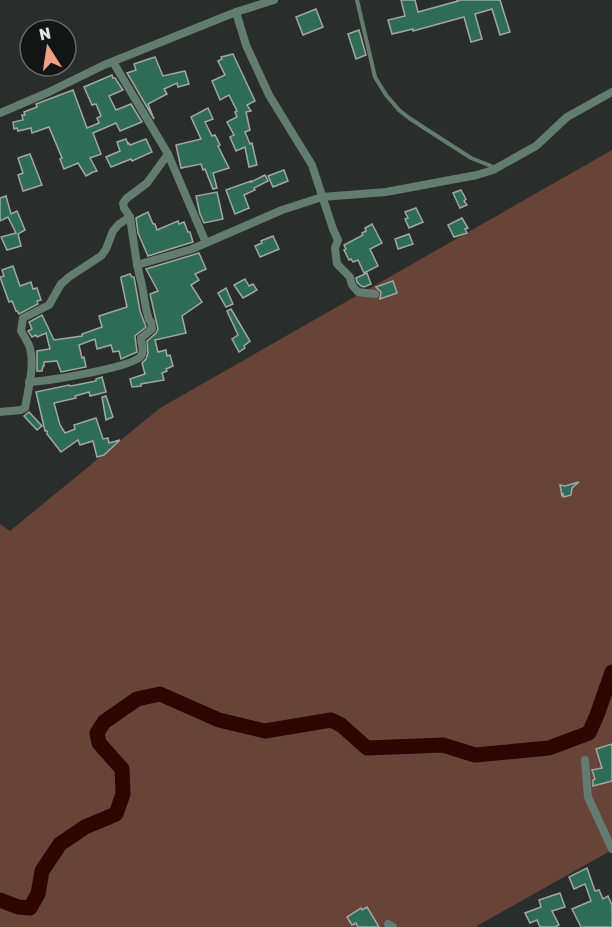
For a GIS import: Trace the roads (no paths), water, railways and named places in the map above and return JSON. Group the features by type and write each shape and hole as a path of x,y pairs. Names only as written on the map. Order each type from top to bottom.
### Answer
{"street":[{"path":"0,113 113,62 236,12 274,0"},
{"path":"236,12 246,45 270,95 308,157 315,173 338,240 335,248 337,264 350,277 352,285 358,292 375,294"},
{"path":"113,62 168,154 206,243"},
{"path":"137,265 206,243 282,210 322,197 386,192 477,175 496,168 536,146 567,117 612,92"},
{"path":"29,382 115,367 130,363 142,355 141,338 152,329 137,265 130,216 124,206 125,200 147,183 168,154"},
{"path":"0,412 25,408 32,355 21,331 23,318 50,305 61,284 101,256 113,231 130,216"},
{"path":"585,760 588,797 612,849"}],"lane":[{"path":"357,0 374,74 386,95 409,118 471,158 496,168"}],"waterway":[{"path":"0,900 18,907 30,908 38,894 42,871 60,844 85,827 116,814 123,794 122,769 99,743 97,733 104,722 137,699 160,694 219,720 265,731 331,720 341,725 367,748 443,745 475,755 549,748 589,733 612,672"}]}
